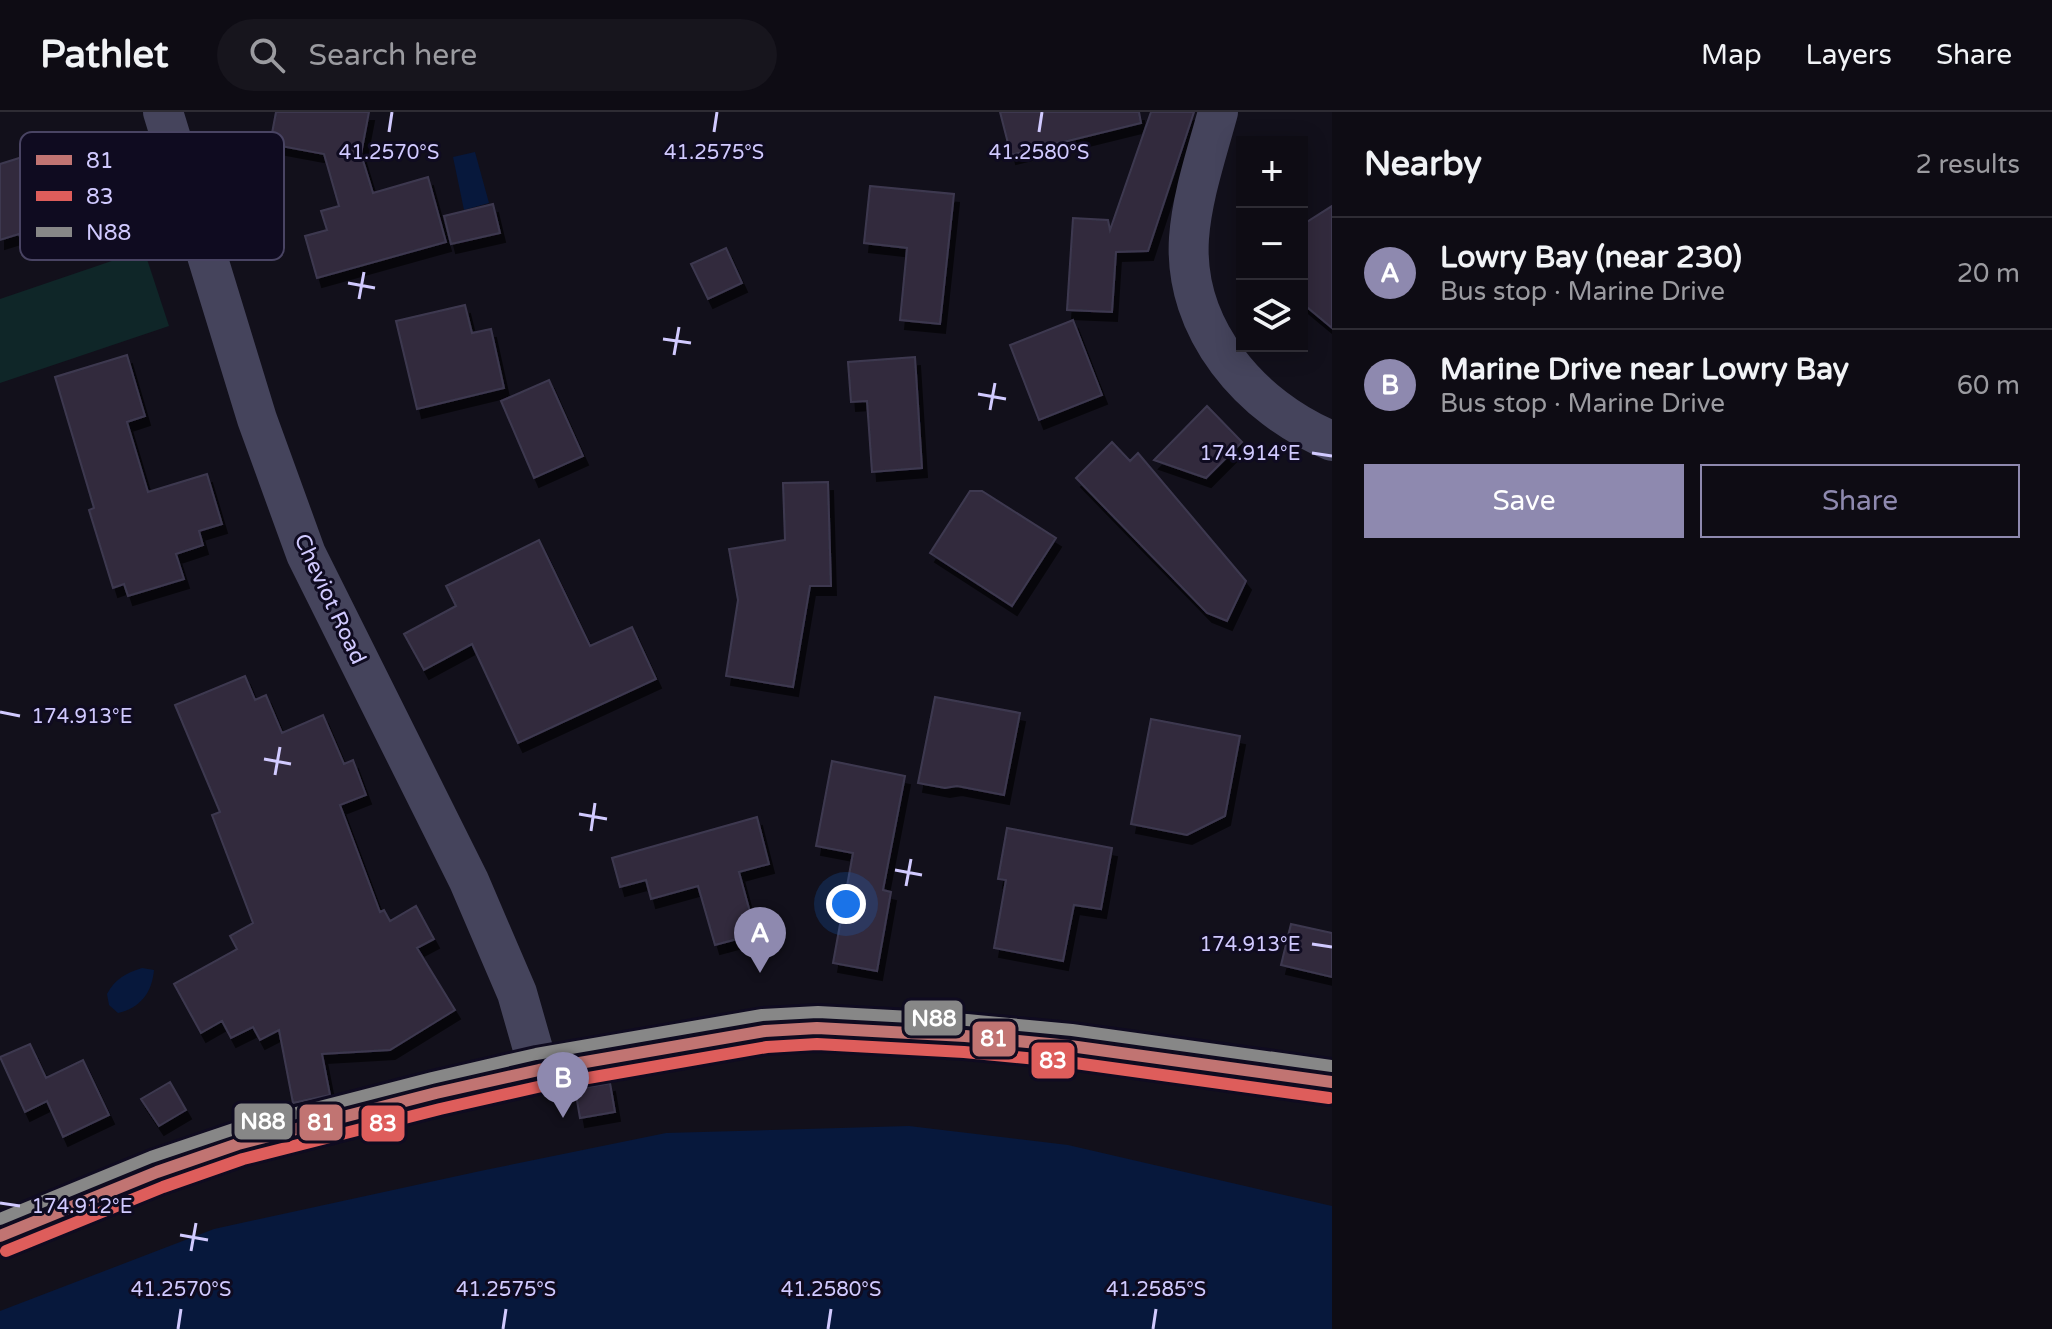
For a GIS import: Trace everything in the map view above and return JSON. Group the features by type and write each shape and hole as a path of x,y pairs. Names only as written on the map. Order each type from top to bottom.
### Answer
{"main road":[{"path":"0,1236 157,1172 238,1144 539,1070 765,1031 817,1028 965,1036 1070,1046 1332,1082"}],"street":[{"name":"Cheviot Road","path":"163,112 169,132"},
{"path":"1218,112 1193,208 1189,238 1189,272 1195,303 1230,366 1266,401 1306,430 1332,441"},
{"name":"Cheviot Road","path":"208,260 257,419 306,554 469,881 517,993 539,1070"}],"green space":[{"path":"115,260 147,260 169,326 0,383 0,299"}],"water":[{"path":"475,152 489,203 464,210 453,157"},
{"path":"142,968 154,970 148,992 139,1003 118,1013 109,1005 107,994 122,977"},
{"path":"909,1126 1068,1145 1332,1206 1332,1329 0,1329 0,1311 214,1229 666,1133"}],"building":[{"path":"276,112 369,112 361,154 373,193 428,177 446,242 317,278 305,236 327,230 321,211 339,206 324,154 284,147 284,132 272,132"},
{"path":"1000,112 1139,112 1141,123 1011,155"},
{"path":"1151,112 1194,112 1148,251 1116,252 1112,312 1067,310 1073,218 1108,220 1110,230"},
{"path":"20,158 20,237 19,234 0,240 0,164"},
{"path":"870,186 954,194 940,324 900,320 907,248 864,243"},
{"path":"493,204 500,233 451,244 444,216"},
{"path":"1332,206 1332,328 1308,308 1308,221"},
{"path":"726,248 742,283 708,299 691,264"},
{"path":"465,305 472,333 491,329 504,388 417,409 396,321"},
{"path":"1073,320 1102,395 1039,420 1010,345"},
{"path":"127,355 145,416 127,422 148,492 207,474 222,524 199,531 203,545 176,554 184,579 128,596 124,584 113,588 89,510 94,508 55,377"},
{"path":"915,357 922,468 872,472 867,401 851,402 848,362"},
{"path":"549,380 583,456 534,478 501,401"},
{"path":"1207,406 1242,442 1206,478 1154,460"},
{"path":"1112,442 1130,461 1138,453 1246,581 1227,621 1207,613 1076,478"},
{"path":"828,482 831,586 810,586 793,687 726,676 738,600 729,549 785,540 783,483"},
{"path":"970,491 982,491 1056,538 1012,606 930,553"},
{"path":"539,540 590,646 632,627 656,679 518,743 472,644 424,670 404,634 456,606 446,586"},
{"path":"245,676 255,700 266,695 282,733 323,715 344,764 353,760 366,795 340,805 380,912 384,910 390,921 416,906 434,939 417,948 455,1010 390,1050 322,1054 330,1095 293,1103 279,1030 260,1040 253,1027 231,1038 222,1021 201,1033 174,984 237,949 230,936 253,923 212,815 220,812 175,705"},
{"path":"935,697 1020,713 1004,795 957,786 945,788 918,783"},
{"path":"1151,719 1240,736 1225,816 1187,835 1131,824"},
{"path":"832,761 905,776 883,890 891,892 877,971 833,963 853,853 816,846"},
{"path":"757,817 769,864 739,872 756,934 715,945 698,886 651,899 646,880 620,887 612,858"},
{"path":"1007,828 1112,848 1101,909 1074,905 1063,961 994,948 1006,880 998,879"},
{"path":"1291,924 1332,933 1332,977 1281,965"},
{"path":"30,1044 46,1078 83,1060 109,1115 63,1137 47,1101 25,1112 0,1057"},
{"path":"170,1082 186,1110 159,1126 141,1099"},
{"path":"610,1083 615,1112 580,1118 575,1089"}],"transit line":[{"name":"N88","path":"0,1219 151,1157 234,1129 536,1054 762,1015 818,1012 967,1020 1072,1030 1332,1066"},
{"name":"81","path":"0,1236 157,1172 238,1144 539,1070 765,1031 817,1028 965,1036 1070,1046 1332,1082"},
{"name":"83","path":"6,1251 163,1187 243,1159 542,1086 767,1047 817,1044 964,1052 1068,1062 1329,1098"}],"place":[{"name":"Lowry Bay (near 230)","path":"760,973"},
{"name":"Marine Drive near Lowry Bay","path":"563,1118"}]}
